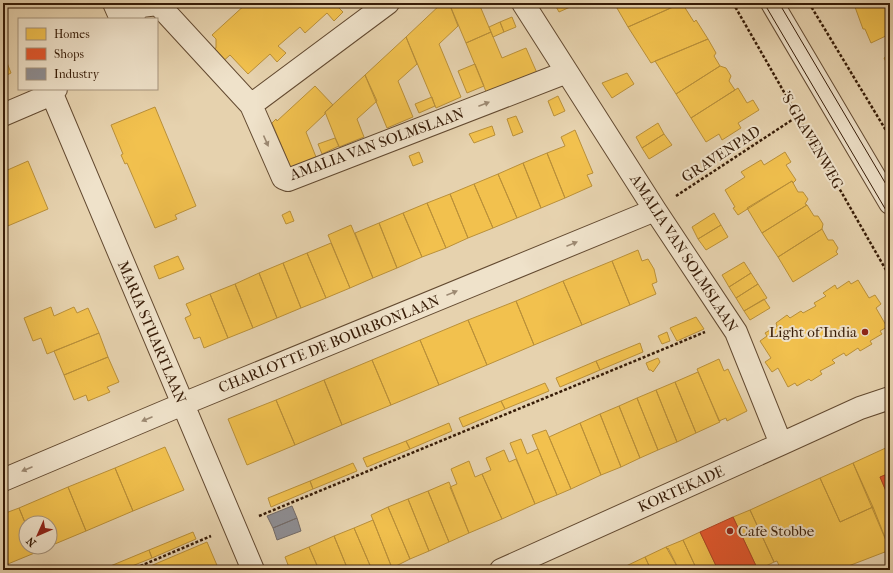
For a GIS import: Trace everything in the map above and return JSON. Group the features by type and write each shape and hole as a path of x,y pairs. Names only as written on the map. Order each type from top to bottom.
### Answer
{"street":[{"path":"114,3 121,18"},
{"path":"251,106 388,3"},
{"name":"AMALIA VAN SOLMSLAAN","path":"524,3 655,210 736,332 782,444"},
{"path":"772,3 890,203"},
{"name":"AMALIA VAN SOLMSLAAN","path":"128,18 141,6 158,4 251,106 283,178 288,180 567,72"},
{"path":"3,115 54,92"},
{"name":"MARIA STUARTLAAN","path":"54,92 253,570"},
{"name":"CHARLOTTE DE BOURBONLAAN","path":"3,480 183,404 655,210"},
{"name":"KORTEKADE","path":"860,408 890,384"},
{"name":"KORTEKADE","path":"500,570 860,408 890,398"}],"path":[{"name":"'S-GRAVENWEG","path":"733,3 890,277"},
{"path":"809,3 890,136"},
{"name":"GRAVENPAD","path":"655,210 798,116"},
{"path":"131,570 729,322"}],"building: Homes":[{"path":"247,3 338,3 336,5 343,12 334,21 327,13 305,33 300,27 278,46 286,53 277,62 270,54 248,74 230,55 220,64 214,49 216,48 216,39 212,35"},
{"path":"442,3 449,3 458,26 439,44 461,97 436,108 406,37"},
{"path":"449,3 483,3 480,6 491,32 466,43"},
{"path":"554,3 579,3 559,12"},
{"path":"614,3 682,3 628,27"},
{"path":"682,3 694,22 696,20 708,39 651,63 628,27"},
{"path":"863,3 888,3 890,6 890,34 871,43 865,29 863,29 855,7"},
{"path":"512,17 516,27 504,32 500,22"},
{"path":"500,22 504,32 493,37 489,27"},
{"path":"491,32 502,58 526,48 537,73 487,94 466,43"},
{"path":"406,37 417,64 398,81 413,117 387,128 365,75"},
{"path":"708,39 716,53 714,56 720,66 676,94 655,61"},
{"path":"890,54 890,69 884,58"},
{"path":"3,55 11,73 3,77"},
{"path":"475,64 484,86 467,93 458,71"},
{"path":"720,66 726,68 731,76 729,81 735,90 691,118 676,94"},
{"path":"627,73 634,84 612,98 602,83"},
{"path":"365,75 377,101 357,119 364,137 339,147 325,112"},
{"path":"315,86 333,105 306,132 316,157 291,168 272,123 276,119 277,121"},
{"path":"738,88 747,103 753,100 759,110 738,123 741,128 722,140 719,134 706,142 691,118"},
{"path":"558,96 565,111 554,116 548,101"},
{"path":"432,97 435,106 419,113 415,104"},
{"path":"155,107 196,206 175,215 177,219 155,228 127,163 125,164 121,155 123,154 111,125"},
{"path":"516,116 523,132 513,136 507,119"},
{"path":"658,123 664,134 642,148 636,137"},
{"path":"492,126 495,135 474,143 469,134"},
{"path":"575,130 593,173 587,175 592,186 565,198 547,153 565,146 561,137"},
{"path":"664,134 672,145 649,159 642,148"},
{"path":"335,138 339,146 322,154 318,144"},
{"path":"419,152 423,162 413,166 409,156"},
{"path":"785,152 791,162 786,165 796,180 793,183 792,181 738,215 733,208 735,207 725,190 745,177 741,172 761,160 764,165"},
{"path":"547,153 565,198 541,208 523,163"},
{"path":"28,161 48,209 3,228 3,172"},
{"path":"523,163 541,208 517,218 498,174"},
{"path":"498,174 517,218 493,228 474,184"},
{"path":"792,181 798,192 803,192 808,199 805,204 807,205 762,233 747,208"},
{"path":"474,184 493,228 468,238 450,194"},
{"path":"450,194 468,238 446,248 427,203"},
{"path":"427,203 446,248 422,257 403,213"},
{"path":"807,205 814,216 818,216 823,224 822,229 778,257 762,233"},
{"path":"290,211 294,221 286,224 282,215"},
{"path":"403,213 422,257 397,268 379,223"},
{"path":"714,213 721,225 698,239 692,227"},
{"path":"379,223 397,268 373,278 355,233"},
{"path":"351,225 373,278 350,288 328,235"},
{"path":"721,225 728,237 706,250 698,239"},
{"path":"822,229 828,240 833,240 838,248 836,252 838,254 793,282 778,257"},
{"path":"331,243 350,288 326,298 307,253"},
{"path":"638,250 642,261 648,259 654,269 657,282 652,284 656,294 630,305 612,261"},
{"path":"307,253 326,298 301,308 283,263"},
{"path":"178,256 184,269 159,279 154,266"},
{"path":"612,261 630,305 582,325 563,281"},
{"path":"744,262 751,273 729,287 722,275"},
{"path":"283,263 301,308 277,318 259,273"},
{"path":"259,273 277,318 253,328 235,284"},
{"path":"751,273 758,284 736,298 729,287"},
{"path":"858,280 869,298 875,295 881,304 876,308 887,327 880,331 882,334 870,341 872,344 860,351 858,348 846,356 844,353 832,360 835,363 820,371 822,374 811,381 809,379 797,386 795,383 788,387 778,368 772,372 765,362 771,358 760,341 767,336 765,333 777,326 776,323 787,315 790,318 801,311 803,313 816,306 814,303 826,296 823,293 835,285 837,289 849,281 851,284"},
{"path":"563,281 582,325 534,345 516,301"},
{"path":"235,284 253,328 228,338 210,294"},
{"path":"758,284 767,298 744,311 736,298"},
{"path":"210,294 228,338 204,348 200,337 194,339 185,318 191,315 186,304"},
{"path":"764,299 770,308 750,320 744,311"},
{"path":"516,301 534,345 487,365 468,320"},
{"path":"51,307 54,316 74,307 77,313 88,308 99,333 47,354 41,338 33,341 24,318"},
{"path":"696,317 704,329 677,341 670,328"},
{"path":"468,320 487,365 439,385 420,340"},
{"path":"667,332 670,341 662,344 658,336"},
{"path":"99,333 108,357 64,375 54,351"},
{"path":"420,340 439,385 391,405 372,360"},
{"path":"640,343 643,352 600,370 596,361"},
{"path":"108,357 119,382 107,387 110,392 88,401 86,395 74,400 64,375"},
{"path":"658,358 660,362 653,372 649,370 646,363"},
{"path":"719,359 724,371 728,369 747,411 727,421 726,418 719,421 697,369"},
{"path":"372,360 391,405 342,425 324,380"},
{"path":"596,361 600,370 560,387 556,378"},
{"path":"698,372 720,422 696,433 675,382"},
{"path":"324,380 342,425 295,445 276,400"},
{"path":"675,382 696,433 677,442 656,390"},
{"path":"545,383 549,391 505,409 501,401"},
{"path":"656,390 677,442 658,450 637,398"},
{"path":"637,398 658,450 640,458 619,406"},
{"path":"276,400 295,445 247,465 228,419"},
{"path":"501,401 505,409 463,427 459,418"},
{"path":"619,406 640,458 621,467 600,414"},
{"path":"600,414 621,467 601,475 580,423"},
{"path":"449,423 452,431 410,449 406,441"},
{"path":"580,423 601,475 571,489 549,437"},
{"path":"546,430 571,489 557,495 532,435"},
{"path":"521,439 527,454 538,449 557,495 535,504 510,443"},
{"path":"406,441 410,449 367,467 363,458"},
{"path":"890,446 890,473 880,477 890,501 890,550 853,463"},
{"path":"165,447 184,490 133,511 115,468"},
{"path":"504,450 509,462 516,459 535,504 502,519 482,474 491,470 486,458"},
{"path":"469,461 475,477 482,474 502,519 469,533 450,487 457,484 451,469"},
{"path":"353,463 357,471 313,489 310,481"},
{"path":"853,463 873,507 840,522 820,478"},
{"path":"115,468 133,511 86,531 68,487"},
{"path":"820,478 840,522 873,507 890,550 838,570 781,570 777,561 774,562 750,510"},
{"path":"310,481 313,489 271,507 268,498"},
{"path":"449,482 469,533 449,542 428,491"},
{"path":"68,487 86,531 58,543 58,515 22,515 19,508"},
{"path":"428,491 449,542 429,551 408,499"},
{"path":"408,499 429,551 410,559 388,507"},
{"path":"388,507 410,559 392,568 371,515"},
{"path":"19,508 22,515 18,515 18,555 30,555 3,566 3,514"},
{"path":"750,510 774,562 766,566 768,570 758,570 733,517"},
{"path":"373,520 392,568 386,570 372,570 354,528"},
{"path":"354,528 372,570 348,570 334,536"},
{"path":"193,532 196,539 152,558 149,550"},
{"path":"700,532 718,570 697,570 683,540"},
{"path":"334,536 348,570 319,570 309,547"},
{"path":"683,540 697,570 679,570 668,548 667,549 666,547"},
{"path":"207,542 219,570 141,570"},
{"path":"309,547 319,570 290,570 285,557"},
{"path":"666,547 679,570 651,570 645,557"},
{"path":"149,550 152,558 122,570 109,570 108,567"},
{"path":"890,550 890,565 885,552"},
{"path":"645,557 651,570 626,570 624,567"}],"building: Shops":[{"path":"890,473 890,498 889,498 880,477"},
{"path":"733,517 758,570 718,570 700,532"}],"building: Industry":[{"path":"292,506 297,518 273,528 267,516"},
{"path":"297,518 301,531 277,540 273,528"}],"tram line":[{"path":"764,3 890,217"},
{"path":"779,3 890,191"}],"place":[{"name":"Light of India","path":"865,332"},
{"name":"Cafe Stobbe","path":"730,531"}]}
